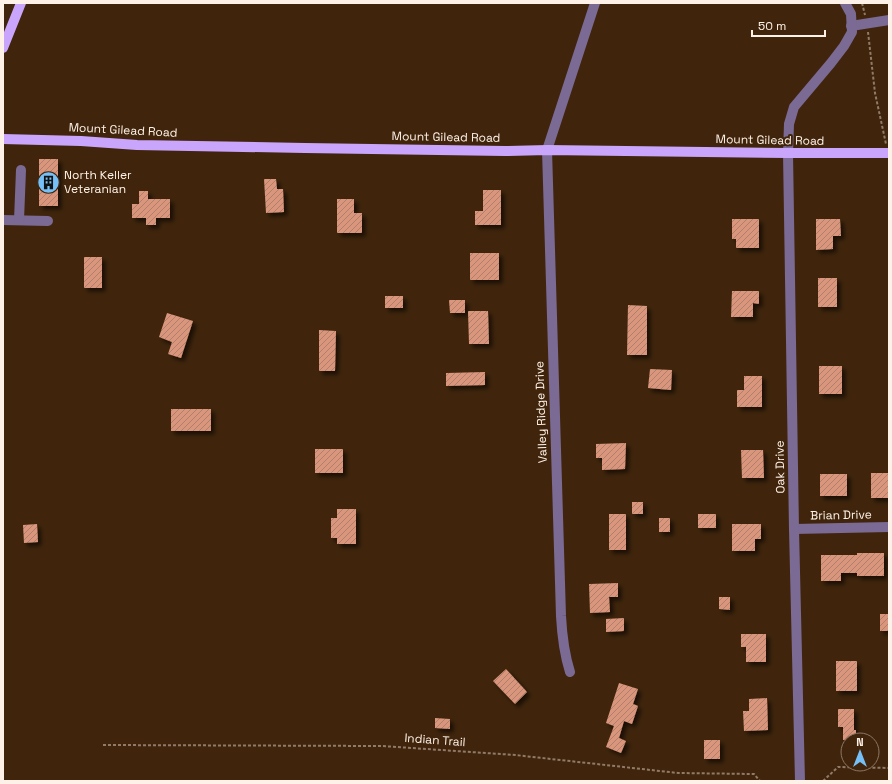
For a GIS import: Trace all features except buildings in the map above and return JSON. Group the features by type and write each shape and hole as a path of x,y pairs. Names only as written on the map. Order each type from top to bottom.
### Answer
{"main road":[{"path":"3,48 21,3"},
{"name":"Mount Gilead Road","path":"3,139 81,140 137,145 216,147 505,151 547,150 887,153"}],"street":[{"path":"547,150 596,3"},
{"path":"845,3 851,14 852,26 889,20"},
{"name":"Oak Drive","path":"800,781 794,529 788,153 789,124 794,107 844,46 852,32 852,26"},
{"name":"Valley Ridge Drive","path":"547,150 562,639 570,672"},
{"path":"19,220 21,170"},
{"path":"3,220 48,221"},
{"name":"Brian Drive","path":"794,529 889,527"}],"path":[{"path":"862,3 867,24 875,93 885,135 887,153"},
{"name":"Indian Trail","path":"103,745 382,746 514,755 678,773 754,774 760,781"},
{"path":"823,781 838,767 889,768"}],"place":[{"name":"North Keller Veteranian","path":"49,182"}]}
